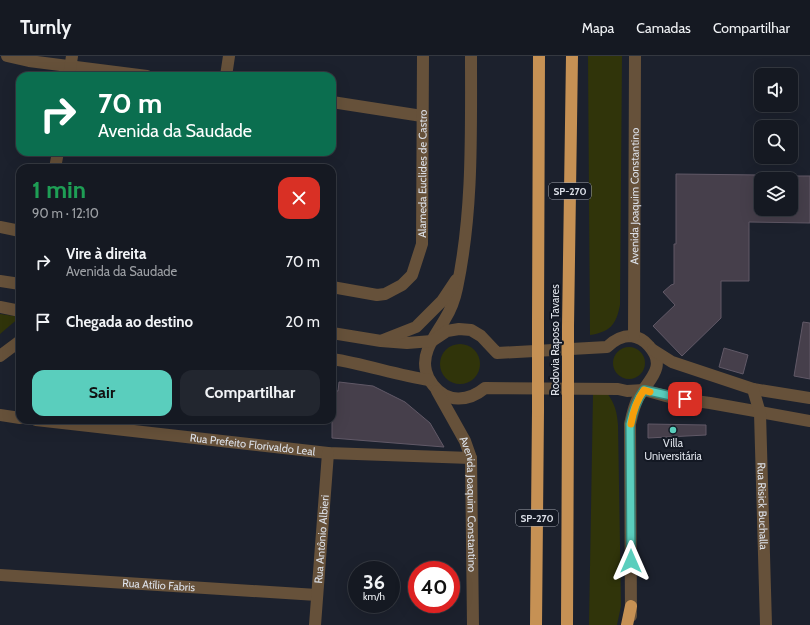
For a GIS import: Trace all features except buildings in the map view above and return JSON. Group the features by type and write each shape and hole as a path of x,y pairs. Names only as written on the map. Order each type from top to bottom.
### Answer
{"highway":[{"name":"Rodovia Raposo Tavares","path":"536,625 539,56"},
{"name":"Rodovia Raposo Tavares","path":"566,625 572,56"},
{"path":"627,625 631,606"}],"street":[{"path":"7,56 29,61 117,72"},
{"path":"227,72 229,56"},
{"name":"Alameda Euclides de Castro","path":"336,288 377,295 386,294 402,285 412,275 422,244 423,56"},
{"path":"336,360 357,363 429,380 425,364 428,349 456,296 460,274 470,191 471,56"},
{"name":"Avenida Joaquim Constantino","path":"634,336 635,56"},
{"path":"336,103 422,116"},
{"path":"0,227 16,230"},
{"path":"381,341 416,327 442,301 460,274"},
{"path":"0,282 16,284"},
{"path":"0,307 16,310"},
{"path":"336,334 381,341 407,343 432,341 447,331 459,329 471,330 481,336 497,353 607,347 619,338 634,336 644,340 653,350 672,362 752,389 810,398"},
{"path":"0,356 16,344"},
{"path":"632,625 630,424 638,397 652,380 656,371 657,361 653,350"},
{"name":"Avenida Joaquim Constantino","path":"429,380 438,391 465,441 471,458 473,625"},
{"path":"438,391 457,399 467,398 477,394 485,388 618,389 627,391 644,390 673,398 810,421"},
{"name":"Rua Risick Buchalla","path":"752,389 760,413 766,625"},
{"path":"0,415 16,417"},
{"name":"Rua Prefeito Florivaldo Leal","path":"71,424 328,453 471,458"},
{"name":"Rua Antônio Albieri","path":"315,625 328,453"},
{"name":"Rua Atílio Fabris","path":"0,575 317,595"}],"green space":[{"path":"588,56 622,56 620,305 616,318 611,326 603,332 590,335"},
{"path":"0,314 16,316 16,320 0,334"},
{"path":"460,344 471,347 477,353 480,364 477,375 471,381 460,384 449,381 443,375 440,364 443,353 449,347"},
{"path":"632,347 638,349 643,354 645,363 643,372 638,377 626,379 620,377 615,372 613,360 615,354 620,349"},
{"path":"607,393 615,408 618,425 621,606 617,625 589,625 593,394"}],"slow traffic":[{"path":"631,424 638,397 644,390 650,392"}],"place":[{"name":"Villa Universitária","path":"673,430"}],"route":[{"path":"631,561 630,424 634,409 638,397 644,390 673,398 685,399"}]}
